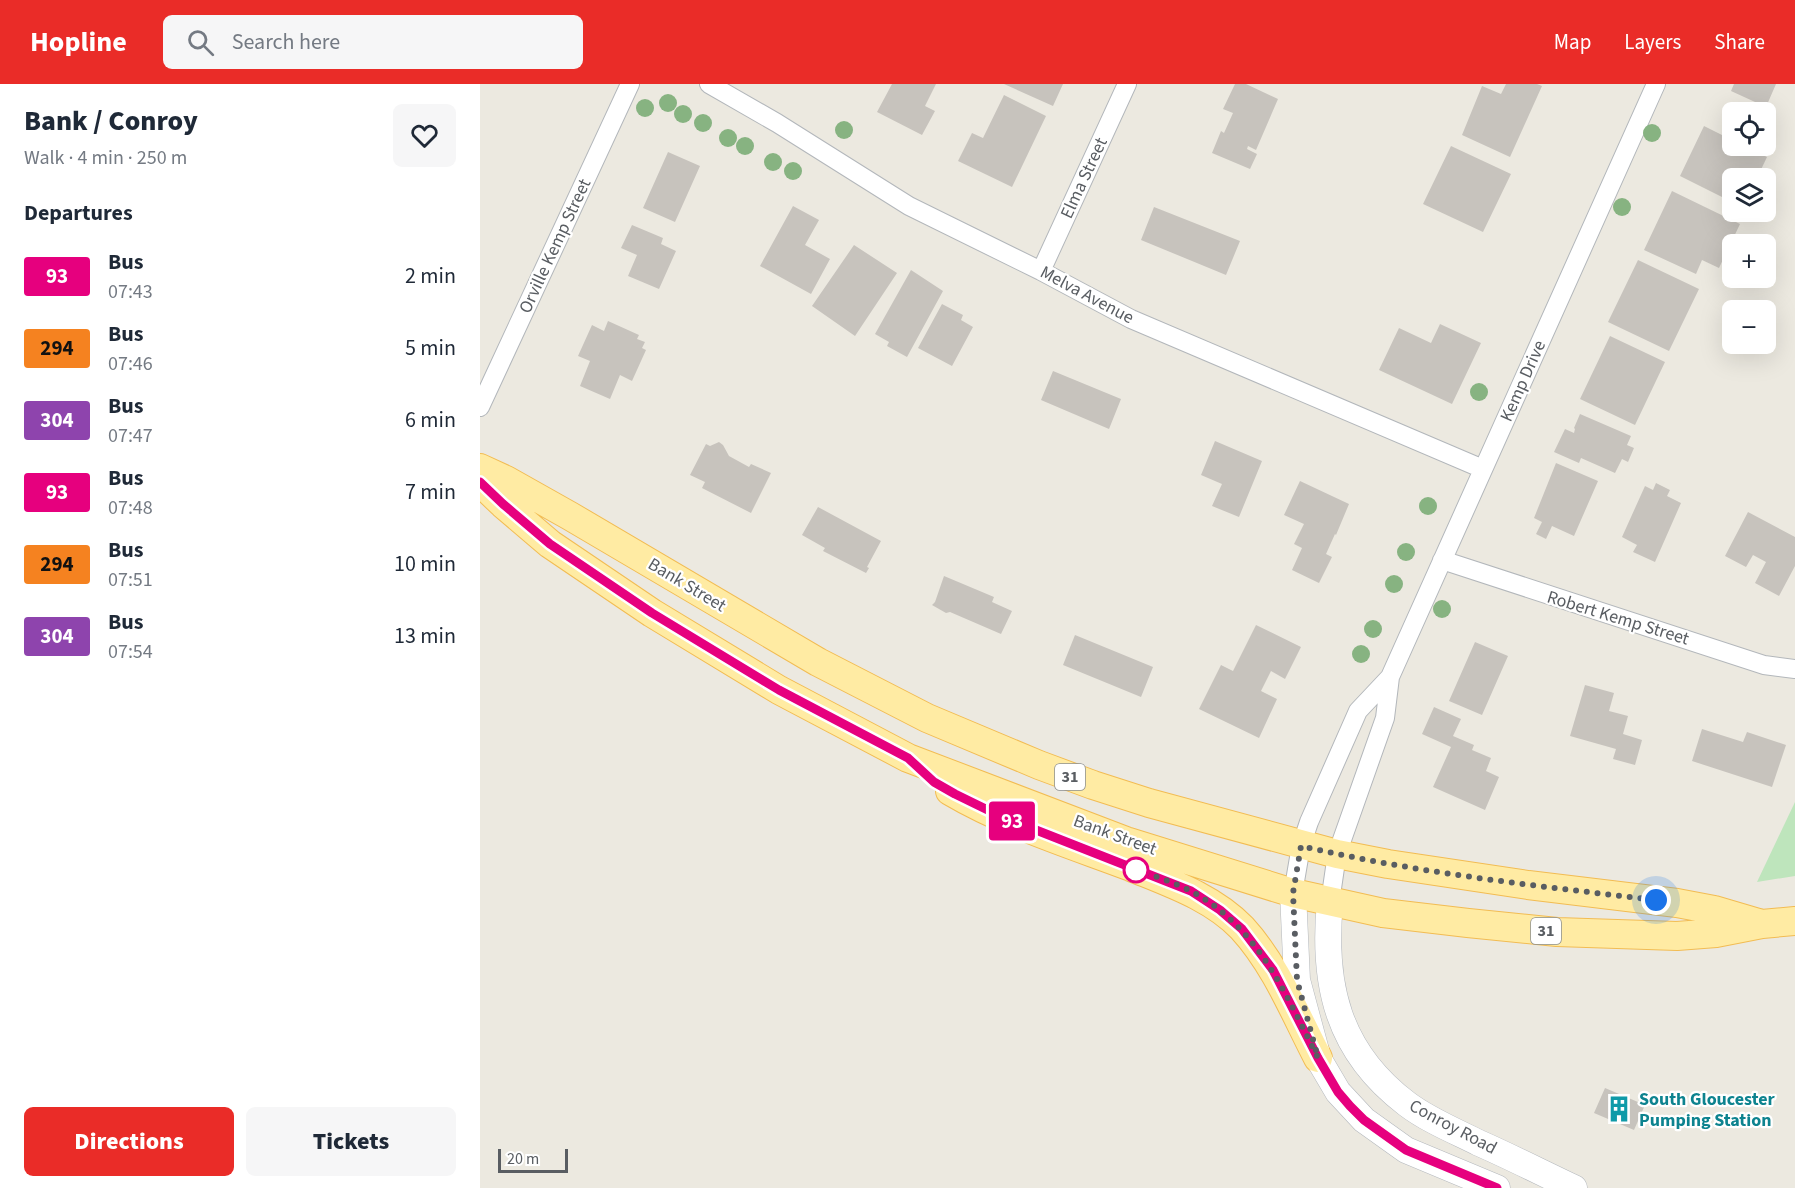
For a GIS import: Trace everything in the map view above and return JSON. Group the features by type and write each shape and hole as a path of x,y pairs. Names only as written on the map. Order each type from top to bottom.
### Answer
{"main road":[{"name":"Bank Street","path":"480,468 561,511 818,662 927,718 1093,785 1301,846 1337,854 1528,885 1677,903 1714,910 1762,924"},
{"name":"Bank Street","path":"480,482 550,544 652,613 779,690 908,758 1126,841 1293,893 1383,913 1557,932 1677,936 1716,933 1762,924 1795,921"},
{"path":"908,758 934,782 998,815 1191,891 1225,914 1242,929 1273,970 1318,1058"},
{"name":"Conroy Road","path":"1293,893 1297,980 1318,1058 1344,1099 1364,1120 1406,1150 1497,1188"},
{"name":"Conroy Road","path":"1330,902 1327,931 1329,975 1345,1030 1372,1071 1393,1092 1424,1115 1574,1188"}],"street":[{"name":"Orville Kemp Street","path":"480,407 630,84"},
{"name":"Melva Avenue","path":"709,84 777,123 909,206 1041,271 1131,319 1483,469"},
{"name":"Elma Street","path":"1041,271 1127,84"},
{"name":"Kemp Drive","path":"1330,902 1337,854 1385,718 1390,677 1656,84"},
{"name":"Robert Kemp Street","path":"1442,561 1764,665 1795,669"},
{"name":"Kemp Drive","path":"1293,893 1301,846 1309,822 1358,711 1390,677"}],"green space":[{"path":"1795,802 1795,876 1757,882"}],"building":[{"path":"892,84 936,84 925,106 935,111 922,135 877,112"},
{"path":"1004,84 1063,84 1053,106"},
{"path":"1235,84 1246,84 1278,99 1256,150 1248,146 1247,149 1257,154 1250,169 1212,153 1221,131 1224,133 1233,113 1223,109"},
{"path":"1506,84 1542,86 1510,157 1462,135 1482,86 1501,94"},
{"path":"1734,84 1776,84 1768,102 1755,102 1731,91"},
{"path":"1004,95 1046,116 1012,187 958,161 972,133 983,138"},
{"path":"1704,126 1722,135 1722,156 1767,157 1762,168 1722,168 1722,197 1680,176"},
{"path":"1451,146 1511,174 1483,232 1423,204"},
{"path":"668,152 700,166 675,222 643,208"},
{"path":"1672,191 1722,215 1722,222 1740,224 1735,234 1722,234 1722,262 1719,268 1702,260 1696,274 1644,250"},
{"path":"793,206 819,220 805,245 830,259 811,294 760,266"},
{"path":"1154,207 1240,241 1226,275 1141,240"},
{"path":"632,225 663,238 661,244 676,251 659,289 628,276 637,255 621,248"},
{"path":"854,245 897,273 855,336 812,306"},
{"path":"1638,260 1699,289 1669,351 1608,322"},
{"path":"911,270 943,291 907,357 887,346 889,342 875,334"},
{"path":"942,304 963,315 961,320 973,327 952,366 918,348"},
{"path":"608,321 639,335 637,339 645,342 642,348 646,350 632,381 620,375 610,399 580,386 590,361 578,356 592,325 604,331"},
{"path":"1440,324 1481,343 1452,404 1379,370 1399,328 1431,343"},
{"path":"1610,336 1665,362 1635,425 1580,399"},
{"path":"1053,371 1121,399 1109,429 1041,400"},
{"path":"1580,414 1631,436 1627,445 1634,448 1628,462 1622,459 1615,473 1581,458 1579,463 1554,452 1565,429 1574,433"},
{"path":"1215,441 1262,461 1239,517 1212,506 1222,484 1201,475"},
{"path":"719,442 729,456 749,467 751,464 771,473 751,513 702,488 705,482 690,475 706,444 710,446"},
{"path":"1556,463 1598,481 1574,536 1552,526 1546,539 1536,534 1542,522 1534,518"},
{"path":"1300,481 1349,504 1326,554 1332,557 1319,583 1292,570 1302,548 1294,544 1304,524 1284,515"},
{"path":"1656,483 1670,490 1667,496 1681,503 1655,562 1633,552 1637,545 1622,537 1645,486 1653,490"},
{"path":"818,507 881,541 866,573 823,551 825,548 802,535"},
{"path":"1748,512 1795,537 1795,566 1779,596 1755,583 1766,562 1753,555 1746,567 1725,556"},
{"path":"944,576 994,597 992,602 1012,611 1001,634 950,612 946,613 932,605"},
{"path":"1256,625 1301,647 1285,679 1271,671 1261,691 1277,699 1259,738 1199,709 1221,665 1233,671"},
{"path":"1075,635 1153,667 1141,697 1063,665"},
{"path":"1475,642 1508,656 1482,715 1449,701"},
{"path":"1585,685 1614,693 1609,711 1628,716 1623,734 1642,740 1635,765 1613,759 1616,749 1570,736"},
{"path":"1434,707 1461,719 1453,736 1474,745 1472,750 1491,758 1486,771 1499,777 1485,810 1433,787 1451,747 1422,734"},
{"path":"1702,729 1743,742 1747,732 1786,745 1772,787 1692,761"},
{"name":"South Gloucester Pumping Station","path":"1605,1088 1645,1105 1634,1130 1594,1113"}],"bus line":[{"name":"93","path":"480,482 550,544 652,613 779,690 908,758 934,782 998,815 1191,891 1220,910 1242,929 1273,970 1318,1058 1338,1092 1350,1106 1364,1120 1406,1150 1497,1188"}],"place":[{"name":"South Gloucester Pumping Station","path":"1619,1109"}],"route":[{"path":"1136,870 1126,866 1191,891 1230,917 1242,929 1273,970 1318,1058 1297,980 1293,893 1301,846 1388,864 1528,885 1656,900"}]}
